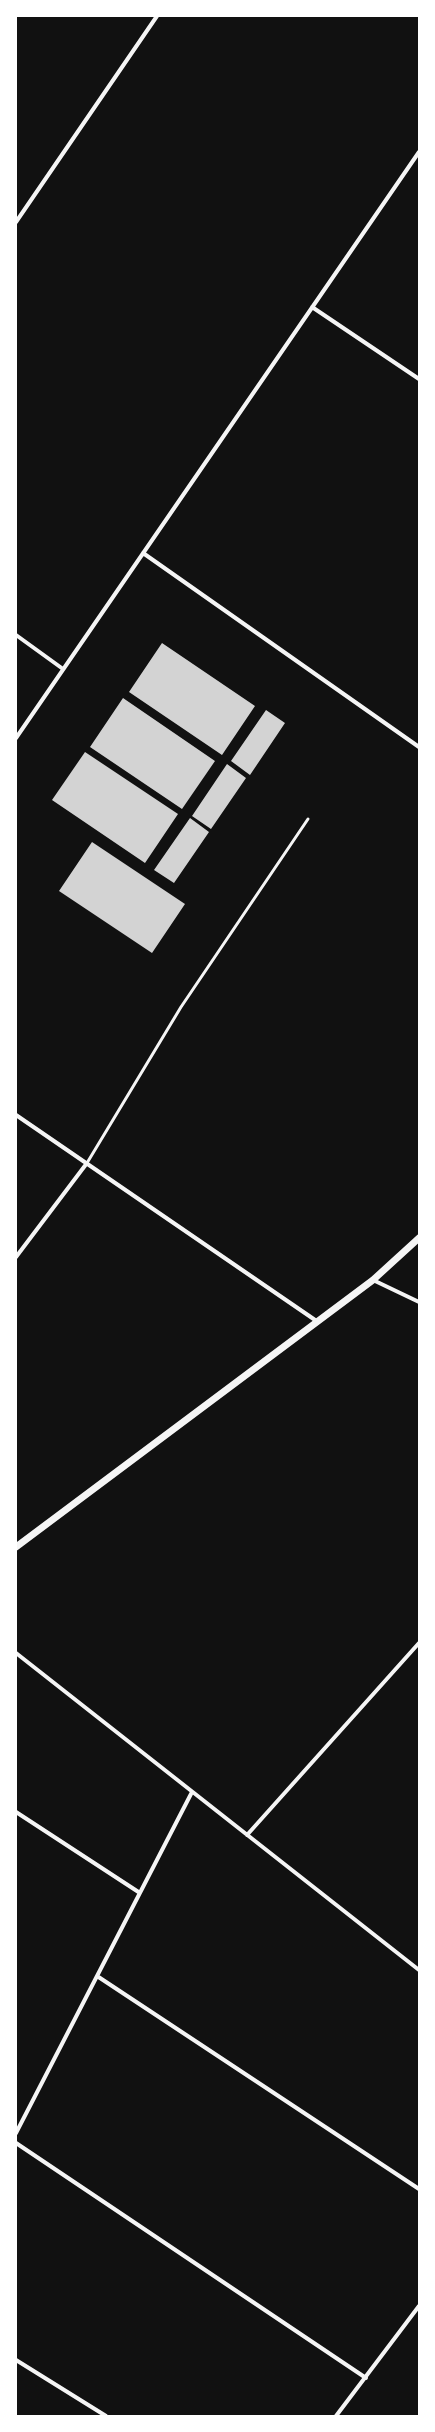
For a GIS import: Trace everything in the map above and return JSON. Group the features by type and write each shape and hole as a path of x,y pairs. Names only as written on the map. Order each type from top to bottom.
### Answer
{"street":[{"path":"16,222 157,16"},
{"path":"16,738 419,152"},
{"path":"312,307 419,379"},
{"path":"143,553 419,747"},
{"path":"16,636 63,669"},
{"path":"16,1115 318,1322"},
{"path":"16,1257 87,1163"},
{"path":"16,1547 373,1280 419,1238"},
{"path":"373,1280 419,1302"},
{"path":"247,1835 419,1643"},
{"path":"16,1653 419,1970"},
{"path":"16,2133 192,1792"},
{"path":"16,1812 140,1892"},
{"path":"97,1976 419,2189"},
{"path":"16,2143 366,2378"},
{"path":"336,2416 419,2306"},
{"path":"16,2360 106,2416"}],"lane":[{"path":"87,1163 181,1007 308,819"}],"building":[{"path":"162,643 255,706 222,755 129,692"},
{"path":"123,698 215,761 182,809 90,747"},
{"path":"266,710 285,723 250,775 231,761"},
{"path":"85,752 178,814 145,863 52,800"},
{"path":"227,764 246,778 211,829 192,816"},
{"path":"190,818 209,832 174,883 154,870"},
{"path":"92,842 185,904 152,953 59,891"}]}
